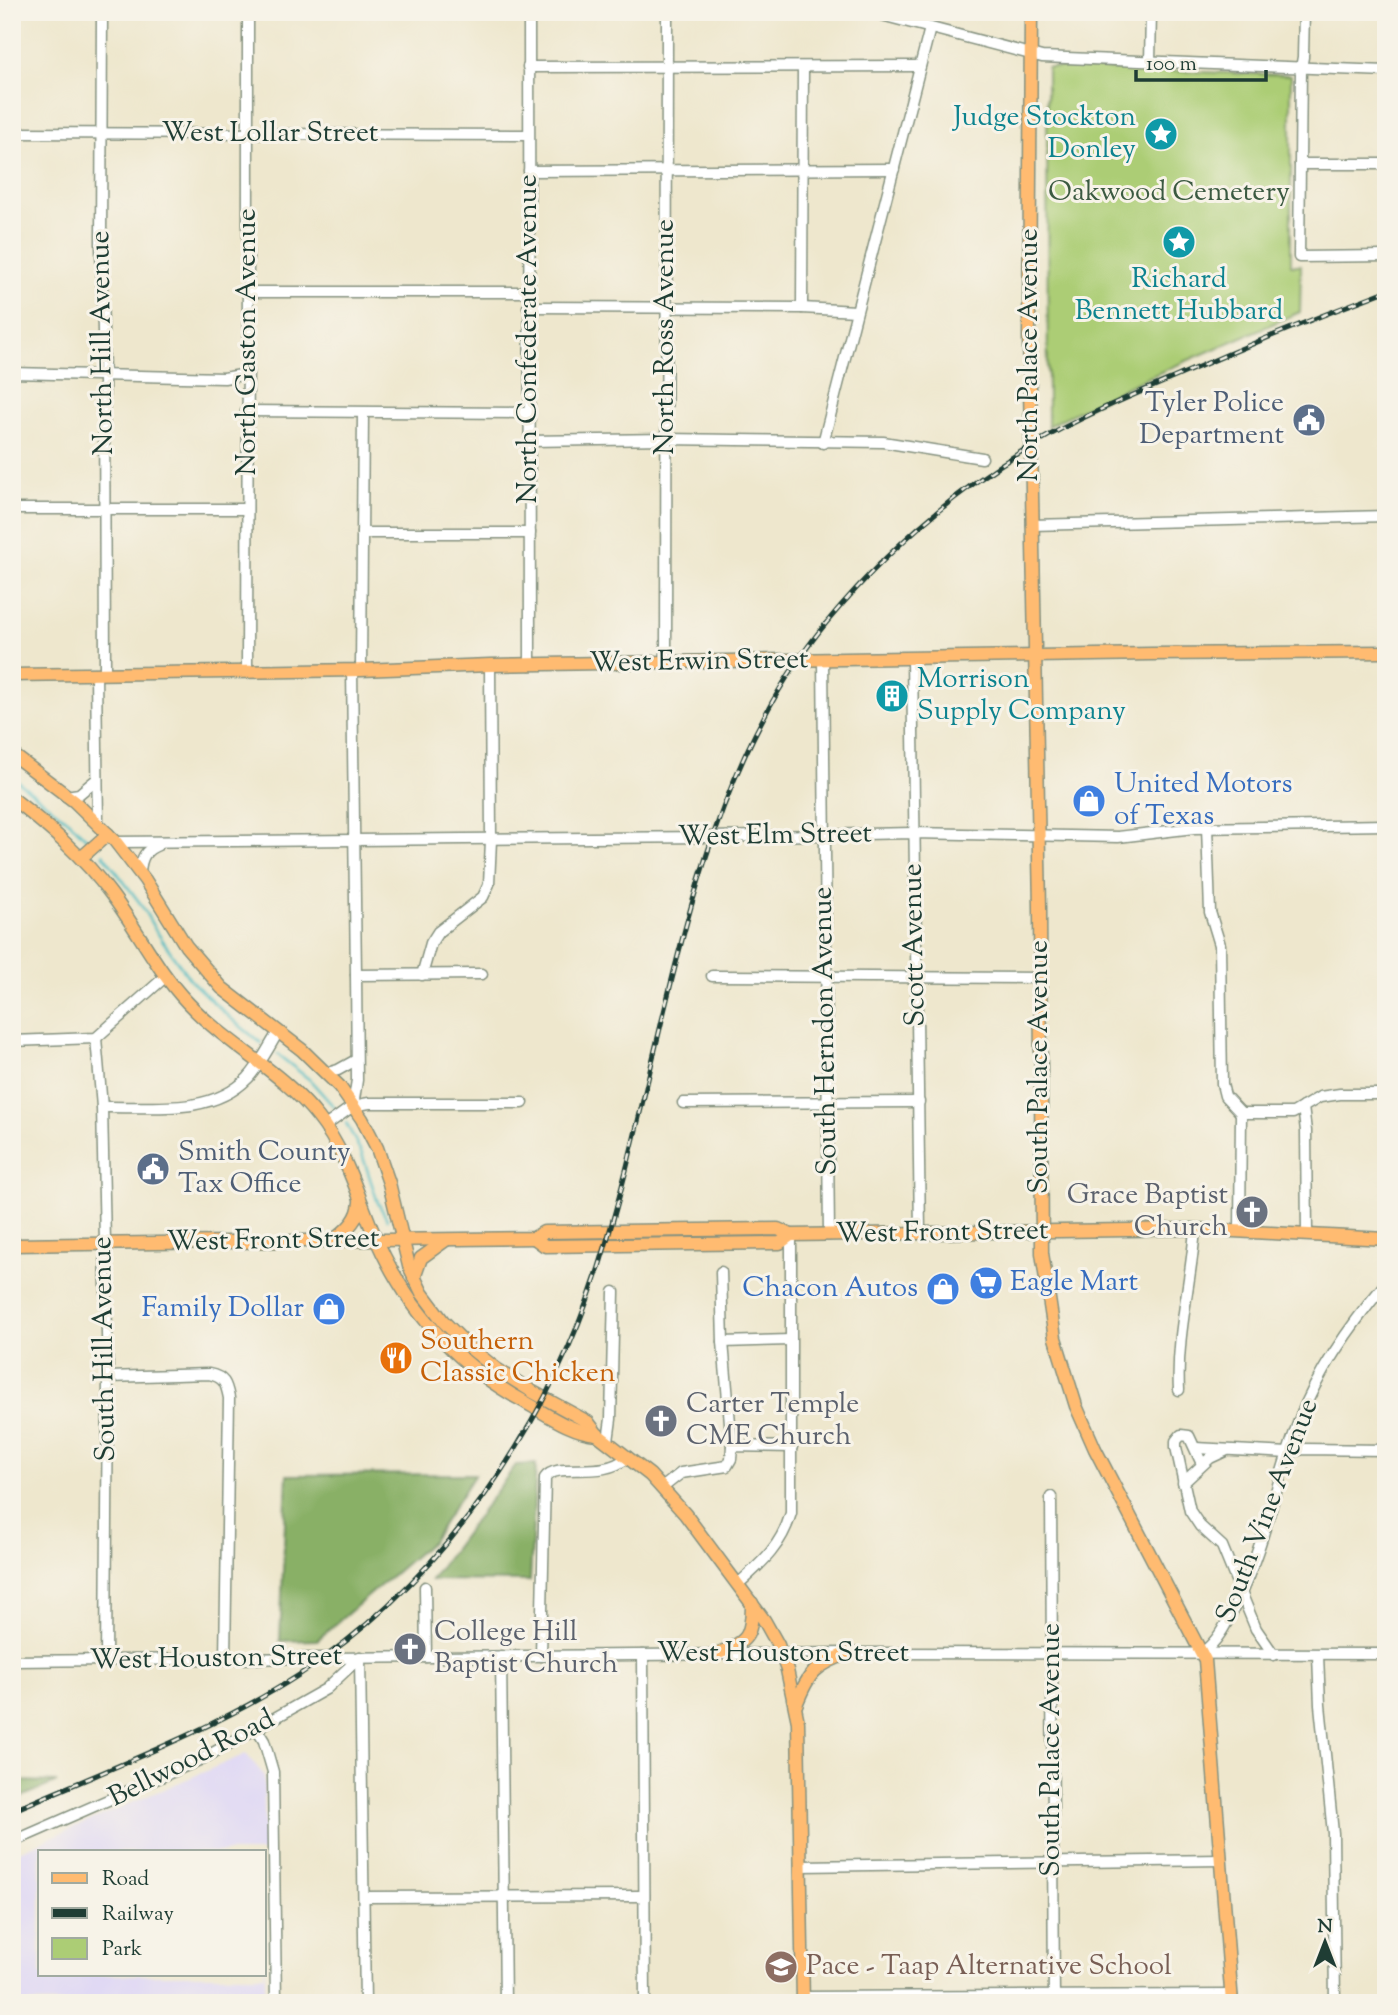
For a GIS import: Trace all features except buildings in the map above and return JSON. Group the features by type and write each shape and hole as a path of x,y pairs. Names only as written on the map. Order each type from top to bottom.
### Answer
{"main road":[{"name":"North Palace Avenue","path":"1031,12 1029,336 1035,656"},
{"name":"West Erwin Street","path":"12,675 823,659 1386,652"},
{"name":"South Palace Avenue","path":"1035,656 1041,1231 1051,1321 1063,1371 1095,1449 1202,1653"},
{"path":"12,754 98,823 140,872 186,946 208,974 236,1001 302,1050 327,1073 353,1105 370,1133 383,1164 401,1239 414,1278 433,1309 469,1347 508,1377 588,1422 602,1438 662,1488 752,1602 771,1631 781,1653 796,1705 800,1741 804,2000"},
{"path":"12,798 82,857 113,895 165,977 209,1024 291,1087 325,1126 341,1155 376,1240 396,1280 417,1311 445,1344 471,1368 514,1397 581,1433 602,1438"},
{"path":"82,857 112,838"},
{"path":"334,1240 357,1217 359,1198"},
{"name":"West Front Street","path":"12,1245 534,1238 545,1246 780,1243 792,1235 1195,1229 1386,1239"},
{"path":"414,1278 421,1258 447,1240"},
{"path":"716,1654 737,1646 746,1639 752,1623 752,1602"},
{"path":"796,1705 812,1672 827,1661 849,1653"},
{"name":"South Vine Avenue","path":"1202,1653 1207,1673 1232,1999"}],"street":[{"name":"North Hill Avenue","path":"100,673 105,508 101,244 102,12"},
{"name":"North Gaston Avenue","path":"247,671 246,411 250,292 248,12"},
{"name":"North Confederate Avenue","path":"529,12 530,665"},
{"name":"North Ross Avenue","path":"666,663 667,12"},
{"path":"870,12 1042,57 1386,71"},
{"path":"1150,62 1151,12"},
{"path":"1304,12 1299,257 1386,256"},
{"path":"823,443 930,28"},
{"path":"528,67 920,66"},
{"path":"802,308 803,67"},
{"name":"West Lollar Street","path":"12,133 528,135"},
{"path":"1300,164 1385,164"},
{"path":"529,171 894,169"},
{"path":"250,292 528,292"},
{"path":"528,307 802,308 856,311"},
{"path":"12,373 224,378 247,374"},
{"path":"246,411 529,413"},
{"path":"353,1105 356,1060 354,841 363,412"},
{"path":"530,441 666,439 883,442 982,458"},
{"path":"12,509 247,509"},
{"path":"1032,525 1386,516"},
{"path":"362,533 530,533"},
{"name":"Scott Avenue","path":"912,658 920,1233"},
{"name":"South Herndon Avenue","path":"823,659 829,1235"},
{"path":"422,975 431,943 438,932 469,909 487,891 491,840 490,665"},
{"path":"98,823 100,673"},
{"path":"66,796 79,794 97,779"},
{"name":"West Elm Street","path":"112,838 163,843 913,833 1021,834 1038,837 1133,836 1207,827 1386,825"},
{"path":"1207,827 1210,912 1220,944 1222,1084 1225,1096 1241,1113 1240,1230"},
{"path":"140,872 141,860 146,852 163,843"},
{"path":"356,975 482,974"},
{"path":"712,976 1040,978"},
{"path":"12,1041 96,1038 165,977"},
{"path":"103,1107 211,1102 247,1079 278,1032"},
{"name":"South Hill Avenue","path":"96,1038 103,1107 108,1377 106,1660"},
{"path":"327,1073 356,1060"},
{"path":"1241,1113 1293,1113 1320,1097 1386,1094"},
{"path":"325,1126 353,1105 369,1103 523,1102"},
{"path":"682,1103 919,1102"},
{"path":"1303,1107 1307,1130 1307,1234"},
{"path":"1178,1390 1177,1362 1190,1283 1195,1229"},
{"path":"738,1584 769,1556 786,1528 792,1507 792,1235"},
{"path":"662,1488 681,1473 727,1466 731,1459 721,1272"},
{"name":"South Vine Avenue","path":"1202,1653 1218,1638 1242,1593 1267,1526 1299,1421 1316,1386 1355,1322 1386,1283"},
{"path":"602,1438 611,1419 614,1292"},
{"path":"723,1342 790,1340"},
{"path":"108,1377 209,1374 221,1376 226,1384 229,1398 225,1659"},
{"path":"1202,1464 1189,1436 1181,1435 1176,1441 1190,1511 1196,1521 1222,1546 1256,1629 1274,1655"},
{"path":"732,1446 792,1447"},
{"path":"1196,1448 1288,1453 1303,1449 1386,1450"},
{"path":"1183,1483 1202,1464 1215,1455 1230,1450"},
{"path":"541,1656 544,1484 548,1474 556,1470 601,1470 618,1465 628,1457"},
{"name":"South Palace Avenue","path":"1051,1497 1054,1998"},
{"path":"425,1587 426,1657"},
{"name":"West Houston Street","path":"12,1661 781,1653 1386,1654"},
{"path":"643,1654 645,2003"},
{"path":"1318,1655 1334,1853 1335,2003"},
{"path":"501,1656 505,2003"},
{"path":"360,1657 365,2003"},
{"name":"Bellwood Road","path":"12,1842 204,1758 326,1689 360,1657"},
{"path":"256,1728 264,1741 273,1772 276,2003"},
{"path":"802,1866 1221,1860"},
{"path":"365,1897 644,1896"},
{"path":"804,2000 1232,1999"}],"shaded area":[{"path":"246,1754 264,1775 264,1850 38,1850 38,1976 265,1976 265,2003 12,2003 12,1854"}],"green space":[{"name":"Oakwood Cemetery","path":"1047,67 1291,75 1291,265 1301,265 1300,312 1133,384 1048,426"},
{"path":"536,1464 530,1581 431,1580 516,1465"},
{"path":"475,1474 432,1541 317,1640 280,1641 287,1475"},
{"path":"12,1781 57,1782 12,1801"}],"waterway":[{"path":"12,777 69,821 87,839"},
{"path":"103,854 140,903 191,981 261,1043"},
{"path":"277,1054 310,1080 335,1108"},
{"path":"346,1123 362,1154 378,1203 387,1219"}],"railway":[{"path":"12,1811 232,1714 299,1675 351,1637 400,1594 444,1547 484,1496 519,1443 550,1386 577,1327 599,1267 690,909 723,807 767,710 795,665 849,596 923,524 977,481 1034,444 1138,393 1386,291"}],"place":[{"name":"Judge Stockton Donley","path":"1161,134"},
{"name":"Richard Bennett Hubbard","path":"1179,242"},
{"name":"Tyler Police Department","path":"1309,420"},
{"name":"Morrison Supply Company","path":"892,696"},
{"name":"United Motors of Texas","path":"1089,801"},
{"name":"Smith County Tax Office","path":"153,1169"},
{"name":"Grace Baptist Church","path":"1252,1212"},
{"name":"Eagle Mart","path":"986,1283"},
{"name":"Chacon Autos","path":"943,1289"},
{"name":"Family Dollar","path":"329,1309"},
{"name":"Southern Classic Chicken","path":"396,1358"},
{"name":"Carter Temple CME Church","path":"661,1421"},
{"name":"College Hill Baptist Church","path":"410,1649"},
{"name":"Pace - Taap Alternative School","path":"781,1967"}]}
